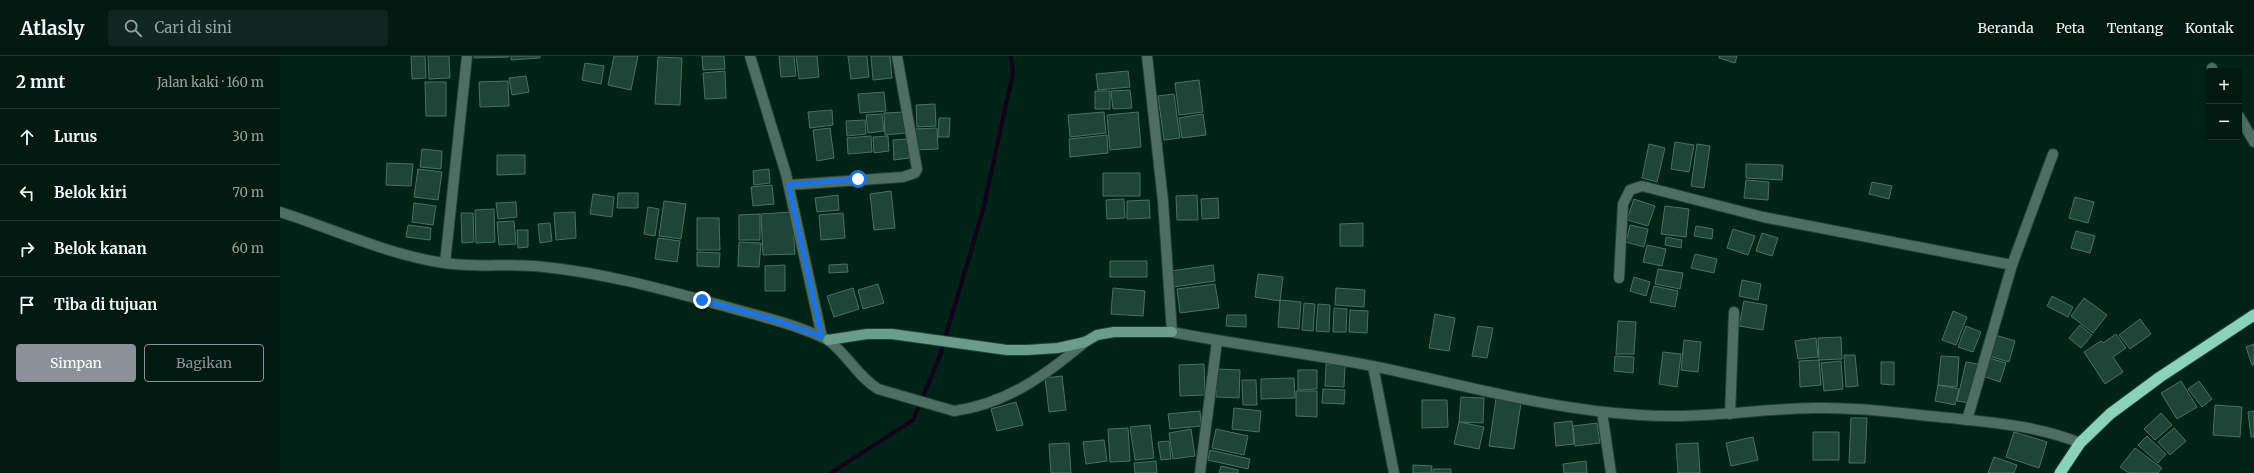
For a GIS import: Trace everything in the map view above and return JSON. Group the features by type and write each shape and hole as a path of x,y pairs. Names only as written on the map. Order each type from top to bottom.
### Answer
{"highway":[{"path":"2060,473 2080,442 2110,414 2154,381 2254,316"}],"main road":[{"path":"825,338 867,334 892,334 1007,350 1058,348 1085,342 1097,335 1114,332 1172,332"}],"street":[{"path":"445,263 467,56"},
{"path":"750,56 789,185 825,338"},
{"path":"789,185 904,177 915,173 917,168 897,56"},
{"path":"1147,56 1163,201 1172,332 1217,341 1293,351 1373,366 1487,392 1602,412 1643,415 1730,414 1816,408 1886,411 1967,420 2058,433 2080,442"},
{"path":"2242,121 2254,142"},
{"path":"1967,420 2012,265 2053,154"},
{"path":"1619,278 1623,204 1630,190 1642,186 1763,217 2012,265"},
{"path":"280,212 380,248 445,263 495,267 543,266 656,287 778,321 825,338 845,354 867,382 893,394 954,411 974,408 1014,393 1046,374 1085,342"},
{"path":"1730,414 1734,312"},
{"path":"1200,473 1217,341"},
{"path":"1373,366 1394,473"},
{"path":"1602,412 1611,473"}],"building":[{"path":"411,56 425,56 426,78 412,79"},
{"path":"428,56 449,56 450,78 429,79"},
{"path":"474,56 509,56 509,57 474,58"},
{"path":"511,56 540,56 540,58 511,60"},
{"path":"614,56 638,56 631,90 608,85"},
{"path":"702,56 724,56 725,69 703,70"},
{"path":"779,56 794,56 796,76 781,77"},
{"path":"796,56 817,56 819,77 799,79"},
{"path":"848,56 867,56 869,77 851,79"},
{"path":"871,56 890,56 892,78 873,80"},
{"path":"1719,56 1737,56 1735,63 1719,58"},
{"path":"658,57 682,58 680,105 655,104"},
{"path":"585,63 604,66 601,84 582,80"},
{"path":"725,71 726,98 705,99 703,73"},
{"path":"1128,71 1130,87 1098,90 1096,74"},
{"path":"526,76 529,92 512,95 509,78"},
{"path":"1199,80 1203,112 1179,115 1175,83"},
{"path":"508,81 509,106 480,107 479,82"},
{"path":"425,82 446,82 446,116 426,116"},
{"path":"1130,90 1132,108 1113,109 1111,91"},
{"path":"1095,91 1110,91 1110,109 1095,109"},
{"path":"884,92 886,111 860,113 858,94"},
{"path":"1174,94 1180,138 1164,140 1158,96"},
{"path":"935,104 936,126 917,127 916,105"},
{"path":"832,110 833,125 810,128 808,112"},
{"path":"905,112 906,133 885,135 884,113"},
{"path":"1104,112 1106,133 1070,137 1068,115"},
{"path":"1138,112 1141,147 1110,150 1107,115"},
{"path":"882,114 884,131 868,133 866,115"},
{"path":"1203,114 1206,135 1182,138 1179,118"},
{"path":"939,118 950,118 949,137 938,137"},
{"path":"865,120 866,134 847,136 846,121"},
{"path":"830,128 834,158 817,161 813,130"},
{"path":"937,128 938,149 916,150 915,129"},
{"path":"1107,135 1108,153 1070,157 1069,139"},
{"path":"871,136 872,152 848,154 847,138"},
{"path":"888,136 889,151 874,153 873,137"},
{"path":"908,139 909,158 894,160 893,140"},
{"path":"1675,142 1694,145 1689,172 1671,169"},
{"path":"1649,144 1665,148 1657,182 1642,178"},
{"path":"1697,144 1710,146 1704,188 1691,186"},
{"path":"422,149 442,151 441,169 420,167"},
{"path":"497,155 525,155 525,174 497,175"},
{"path":"387,163 413,164 411,186 386,185"},
{"path":"1746,164 1783,165 1782,180 1746,178"},
{"path":"418,169 442,172 438,200 414,197"},
{"path":"769,169 770,183 754,185 753,171"},
{"path":"1103,173 1140,173 1140,196 1103,196"},
{"path":"1746,180 1769,182 1768,200 1744,198"},
{"path":"1872,182 1892,186 1889,199 1869,194"},
{"path":"772,185 774,204 753,206 751,187"},
{"path":"891,191 895,228 874,230 870,194"},
{"path":"618,193 638,193 638,208 617,208"},
{"path":"593,194 614,197 612,217 590,214"},
{"path":"838,195 839,210 817,212 815,198"},
{"path":"1197,195 1198,220 1177,220 1176,196"},
{"path":"2075,197 2094,202 2088,223 2069,218"},
{"path":"1218,198 1219,218 1202,219 1201,199"},
{"path":"1124,199 1125,218 1107,219 1106,200"},
{"path":"1634,199 1655,206 1648,226 1627,220"},
{"path":"1149,200 1150,218 1127,219 1127,201"},
{"path":"664,201 686,204 681,239 659,236"},
{"path":"516,202 517,217 498,219 496,203"},
{"path":"414,203 436,206 433,225 412,222"},
{"path":"1665,206 1689,209 1686,237 1661,234"},
{"path":"648,207 659,209 655,236 644,234"},
{"path":"494,209 495,242 476,243 475,210"},
{"path":"575,212 576,238 556,240 554,213"},
{"path":"792,212 795,254 763,255 761,214"},
{"path":"461,213 473,213 474,242 462,243"},
{"path":"843,213 845,238 821,240 819,215"},
{"path":"760,214 760,240 739,240 739,215"},
{"path":"697,218 719,218 720,250 697,250"},
{"path":"514,221 516,244 499,245 497,222"},
{"path":"550,223 552,241 540,243 538,224"},
{"path":"1363,223 1363,246 1340,246 1340,224"},
{"path":"408,225 431,228 430,240 406,237"},
{"path":"1630,225 1648,229 1644,247 1626,242"},
{"path":"1696,226 1713,229 1712,239 1694,236"},
{"path":"1733,229 1755,236 1748,255 1727,248"},
{"path":"517,230 528,230 528,247 518,248"},
{"path":"2076,231 2095,236 2090,253 2071,248"},
{"path":"1762,233 1778,238 1772,256 1756,251"},
{"path":"1666,237 1682,240 1681,248 1665,245"},
{"path":"658,238 680,241 677,262 655,259"},
{"path":"739,242 761,243 759,267 738,266"},
{"path":"1647,245 1666,249 1662,266 1643,262"},
{"path":"697,252 720,253 719,267 697,266"},
{"path":"1695,254 1717,259 1714,273 1691,268"},
{"path":"1110,261 1147,261 1147,277 1110,277"},
{"path":"847,264 848,272 829,273 829,265"},
{"path":"785,265 785,291 765,291 765,266"},
{"path":"1213,265 1215,281 1173,287 1171,271"},
{"path":"1658,269 1683,273 1680,289 1655,284"},
{"path":"1258,274 1283,277 1280,301 1255,297"},
{"path":"1634,277 1650,282 1646,296 1630,291"},
{"path":"1742,280 1761,284 1758,300 1739,296"},
{"path":"878,284 884,303 863,309 858,290"},
{"path":"1215,284 1219,308 1180,313 1177,289"},
{"path":"1654,286 1678,291 1675,307 1650,302"},
{"path":"853,288 859,309 834,317 827,296"},
{"path":"1113,288 1145,291 1143,316 1111,314"},
{"path":"1336,288 1365,290 1364,307 1335,305"},
{"path":"2052,296 2073,307 2068,317 2047,306"},
{"path":"2084,298 2107,315 2093,333 2071,316"},
{"path":"1280,300 1301,302 1299,329 1278,327"},
{"path":"1744,301 1767,305 1763,330 1739,326"},
{"path":"1304,303 1315,304 1313,331 1302,330"},
{"path":"1318,304 1330,305 1329,332 1316,331"},
{"path":"1334,308 1347,309 1346,332 1333,332"},
{"path":"1350,310 1368,311 1367,333 1349,332"},
{"path":"1953,311 1967,317 1956,345 1942,340"},
{"path":"1435,314 1455,318 1449,351 1429,348"},
{"path":"1227,315 1246,315 1246,327 1226,326"},
{"path":"2140,319 2151,334 2130,349 2119,335"},
{"path":"1618,321 1636,322 1634,354 1616,354"},
{"path":"2080,325 2092,335 2081,348 2069,338"},
{"path":"1478,326 1493,328 1487,358 1472,356"},
{"path":"1966,326 1981,332 1973,352 1958,347"},
{"path":"2116,334 2126,348 2113,357 2123,372 2105,384 2084,352 2101,341 2103,343"},
{"path":"1995,335 2015,341 2009,362 1989,356"},
{"path":"1841,337 1842,359 1819,360 1818,338"},
{"path":"1816,338 1818,357 1798,359 1795,341"},
{"path":"1684,340 1701,342 1698,372 1681,370"},
{"path":"2254,344 2254,365 2252,365 2246,347"},
{"path":"1663,352 1681,354 1677,387 1659,384"},
{"path":"1844,355 1855,355 1858,386 1846,387"},
{"path":"1615,356 1634,357 1633,373 1614,371"},
{"path":"1941,356 1959,357 1957,387 1938,385"},
{"path":"1989,358 2006,363 2000,382 1983,376"},
{"path":"1819,360 1821,385 1800,387 1799,361"},
{"path":"1841,361 1843,389 1824,391 1821,363"},
{"path":"1881,362 1894,362 1894,385 1881,384"},
{"path":"1966,362 1978,364 1969,403 1957,401"},
{"path":"1204,364 1205,395 1180,396 1179,365"},
{"path":"1326,364 1345,365 1344,387 1325,386"},
{"path":"1217,369 1240,370 1239,398 1216,397"},
{"path":"1298,370 1317,370 1317,389 1298,390"},
{"path":"1062,376 1066,410 1049,412 1045,378"},
{"path":"1294,378 1295,398 1261,399 1261,379"},
{"path":"1242,380 1256,380 1257,405 1243,405"},
{"path":"2181,381 2197,407 2177,419 2161,393"},
{"path":"2199,381 2212,399 2202,407 2188,389"},
{"path":"1938,385 1959,389 1955,405 1935,401"},
{"path":"1323,389 1345,390 1344,404 1322,403"},
{"path":"1296,391 1317,391 1317,417 1296,416"},
{"path":"1461,397 1484,398 1483,423 1459,422"},
{"path":"1496,399 1521,403 1514,449 1489,446"},
{"path":"1422,400 1447,400 1448,427 1422,428"},
{"path":"1016,402 1023,425 997,431 991,409"},
{"path":"2215,405 2242,407 2240,437 2213,435"},
{"path":"1234,408 1261,411 1259,432 1232,429"},
{"path":"1200,411 1201,426 1170,429 1168,414"},
{"path":"2254,411 2254,437 2251,437 2248,412"},
{"path":"2161,413 2172,425 2155,440 2144,429"},
{"path":"1851,418 1867,418 1865,463 1849,463"},
{"path":"1572,421 1574,444 1556,446 1554,423"},
{"path":"1459,422 1484,427 1479,449 1454,444"},
{"path":"1597,423 1600,443 1575,446 1573,426"},
{"path":"1150,425 1154,458 1135,460 1130,427"},
{"path":"1128,428 1130,461 1110,462 1108,429"},
{"path":"2174,428 2186,441 2170,455 2158,442"},
{"path":"1191,429 1195,456 1173,459 1169,433"},
{"path":"1216,429 1248,436 1244,455 1212,448"},
{"path":"1813,432 1839,432 1839,460 1813,460"},
{"path":"2014,432 2047,442 2039,468 2006,457"},
{"path":"2147,436 2166,454 2158,463 2138,445"},
{"path":"1753,437 1758,460 1731,466 1726,443"},
{"path":"1104,440 1107,461 1086,464 1083,442"},
{"path":"1169,441 1171,459 1161,460 1158,442"},
{"path":"1069,443 1071,473 1051,473 1049,444"},
{"path":"1698,443 1700,473 1678,473 1676,444"},
{"path":"2135,448 2162,468 2158,473 2129,473 2120,467"},
{"path":"1210,450 1250,459 1248,469 1208,460"},
{"path":"1994,457 2017,465 2014,473 1988,473"},
{"path":"1156,461 1157,473 1135,473 1134,463"},
{"path":"1586,461 1587,473 1564,473 1563,464"},
{"path":"1413,465 1432,466 1431,473 1413,473"},
{"path":"1221,466 1238,470 1238,473 1219,473"},
{"path":"1433,469 1451,469 1451,473 1433,473"}],"waterway":[{"path":"831,473 913,420 940,356 983,210 1013,73 1011,56"}],"route":[{"path":"702,300 778,321 822,337 789,185 858,179"}]}
